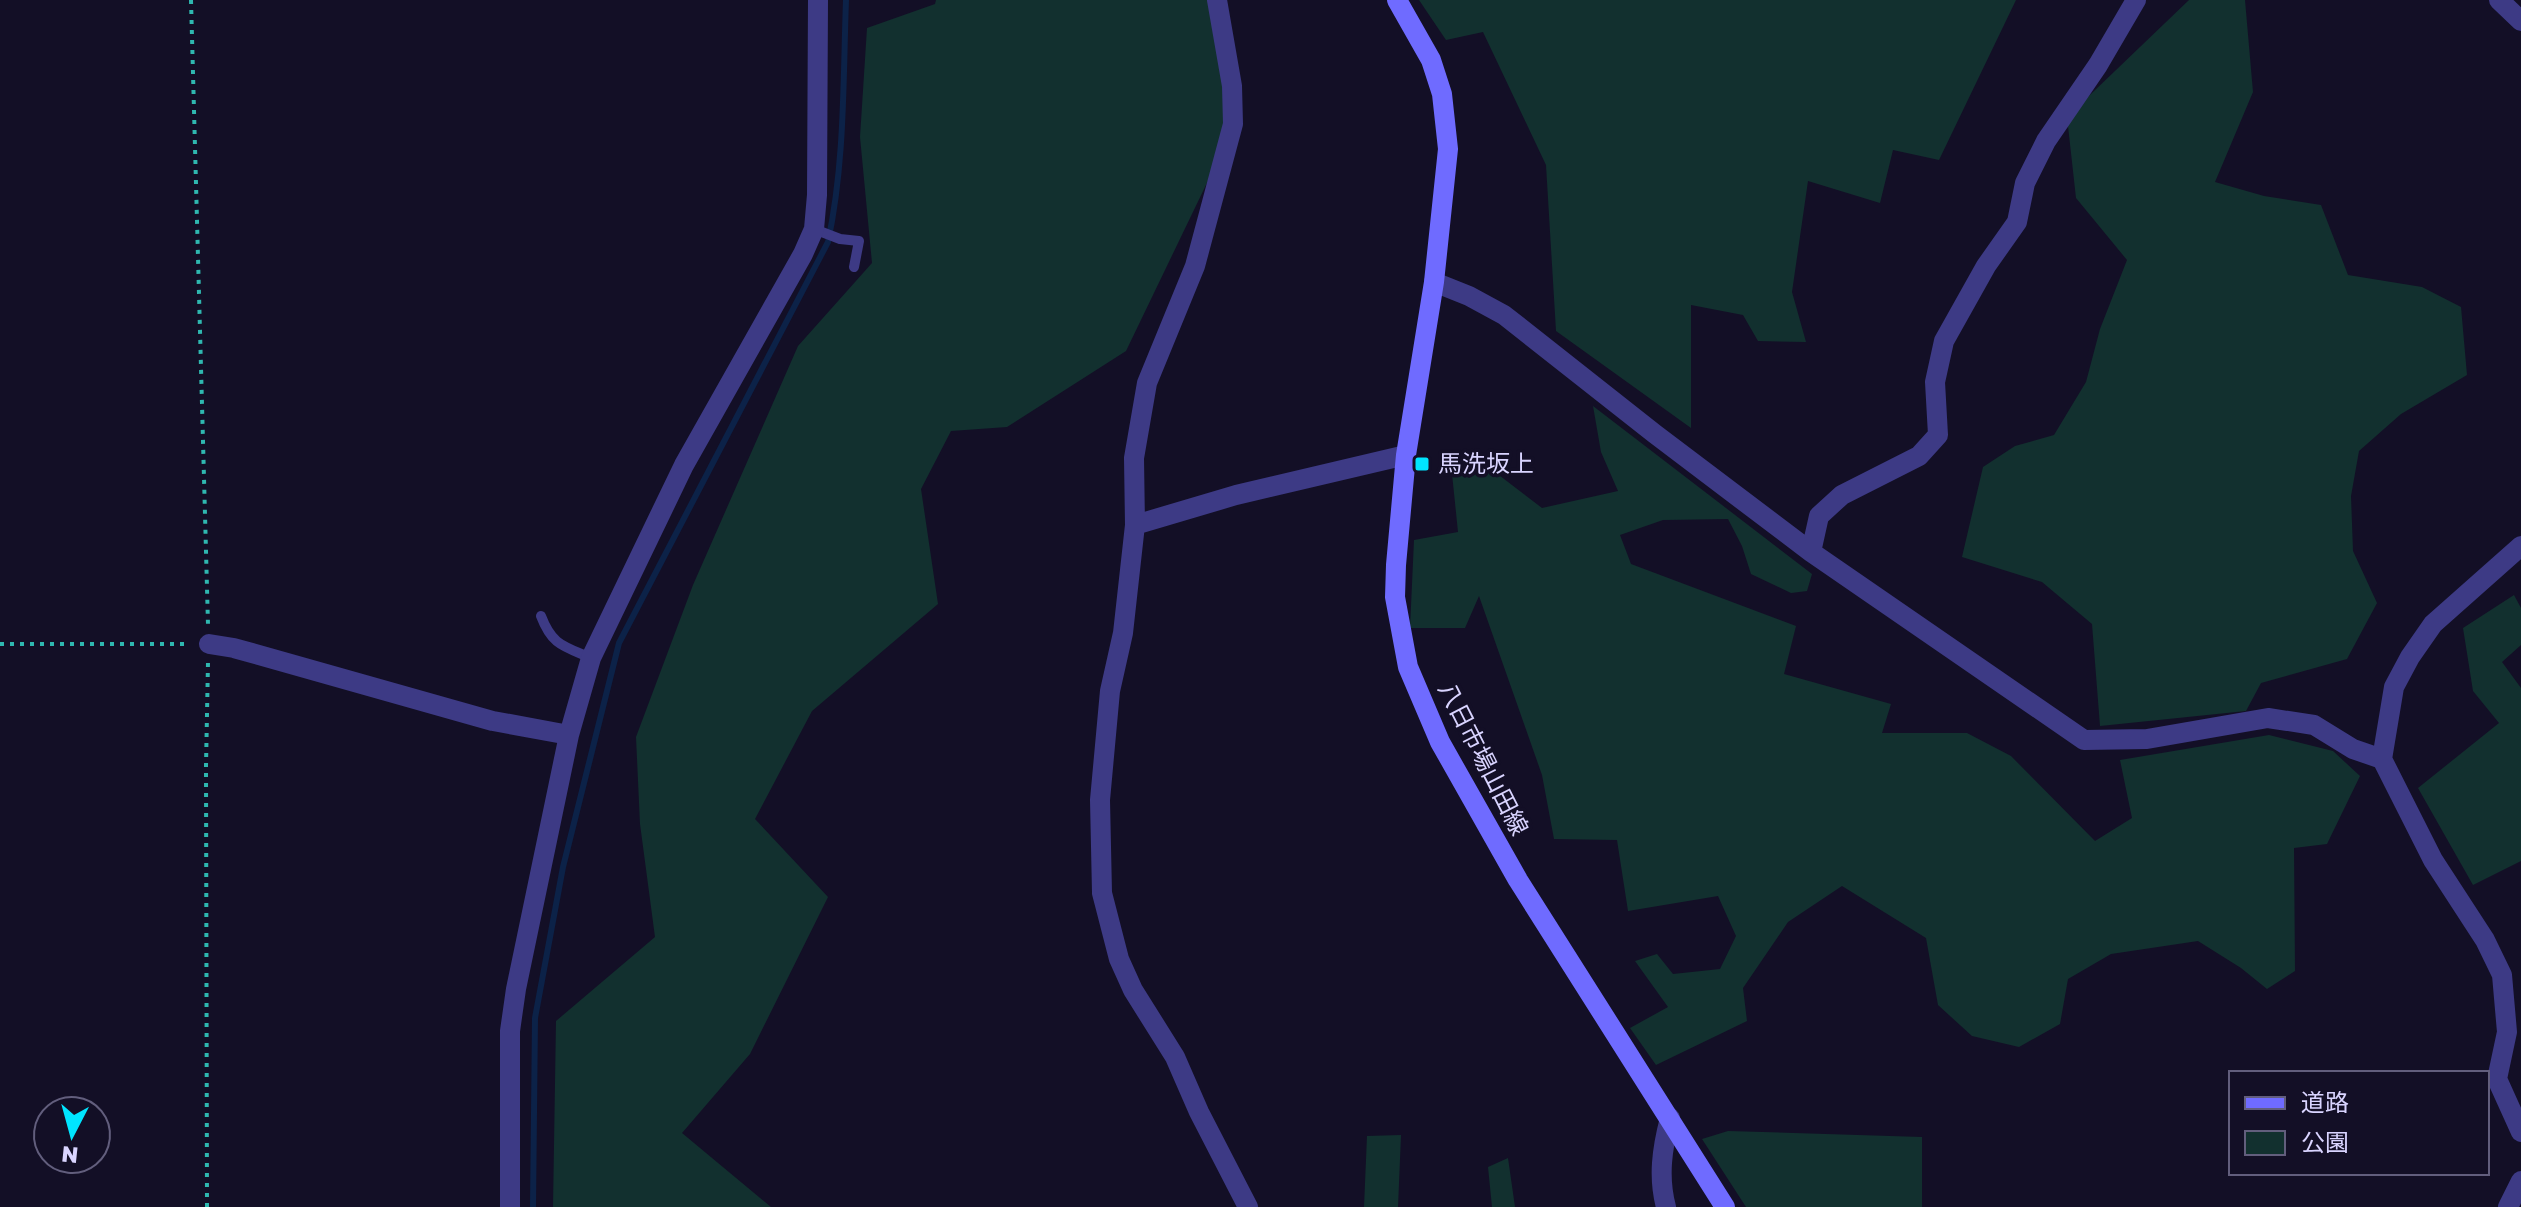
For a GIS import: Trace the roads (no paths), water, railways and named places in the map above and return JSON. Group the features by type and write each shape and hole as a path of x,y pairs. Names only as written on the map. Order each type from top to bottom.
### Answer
{"main road":[{"name":"八日市場山田線","path":"1397,0 1431,60 1442,94 1448,149 1434,282 1406,455 1395,597 1408,667 1440,742 1518,880 1725,1207"}],"street":[{"path":"510,1207 510,1031 569,735 591,658 684,465 803,254 814,229 820,71 818,0"},
{"path":"1217,0 1232,86 1233,124 1195,266 1147,383 1134,458 1135,525 1123,633 1110,691 1102,769 1102,893 1119,959 1133,990 1175,1057 1248,1207"},
{"path":"1811,552 1819,516 1834,502 1882,472 1919,456 1938,435 1935,382 1944,341 1986,266 2017,222 2025,183 2046,141 2098,65 2136,0"},
{"path":"2499,0 2521,21"},
{"path":"1434,282 1504,315 1811,552 2084,740 2147,739 2268,718 2314,725 2353,749 2382,759"},
{"path":"1135,525 1236,495 1406,455"},
{"path":"2521,546 2433,624 2410,657 2394,687 2382,759 2433,860 2485,940 2502,975 2507,1032 2497,1079 2521,1132"},
{"path":"209,644 234,648 493,721 569,735"},
{"path":"1666,1207 1661,1187 1663,1148 1670,1118"},
{"path":"2508,1207 2521,1181"}],"lane":[{"path":"814,229 840,239 859,241 854,267"},
{"path":"541,616 548,635 563,646 591,658"}],"waterway":[{"path":"533,1207 535,1018 563,867 619,643 828,242 838,182 846,0"}],"place":[{"name":"馬洗坂上","path":"1422,464"}]}
